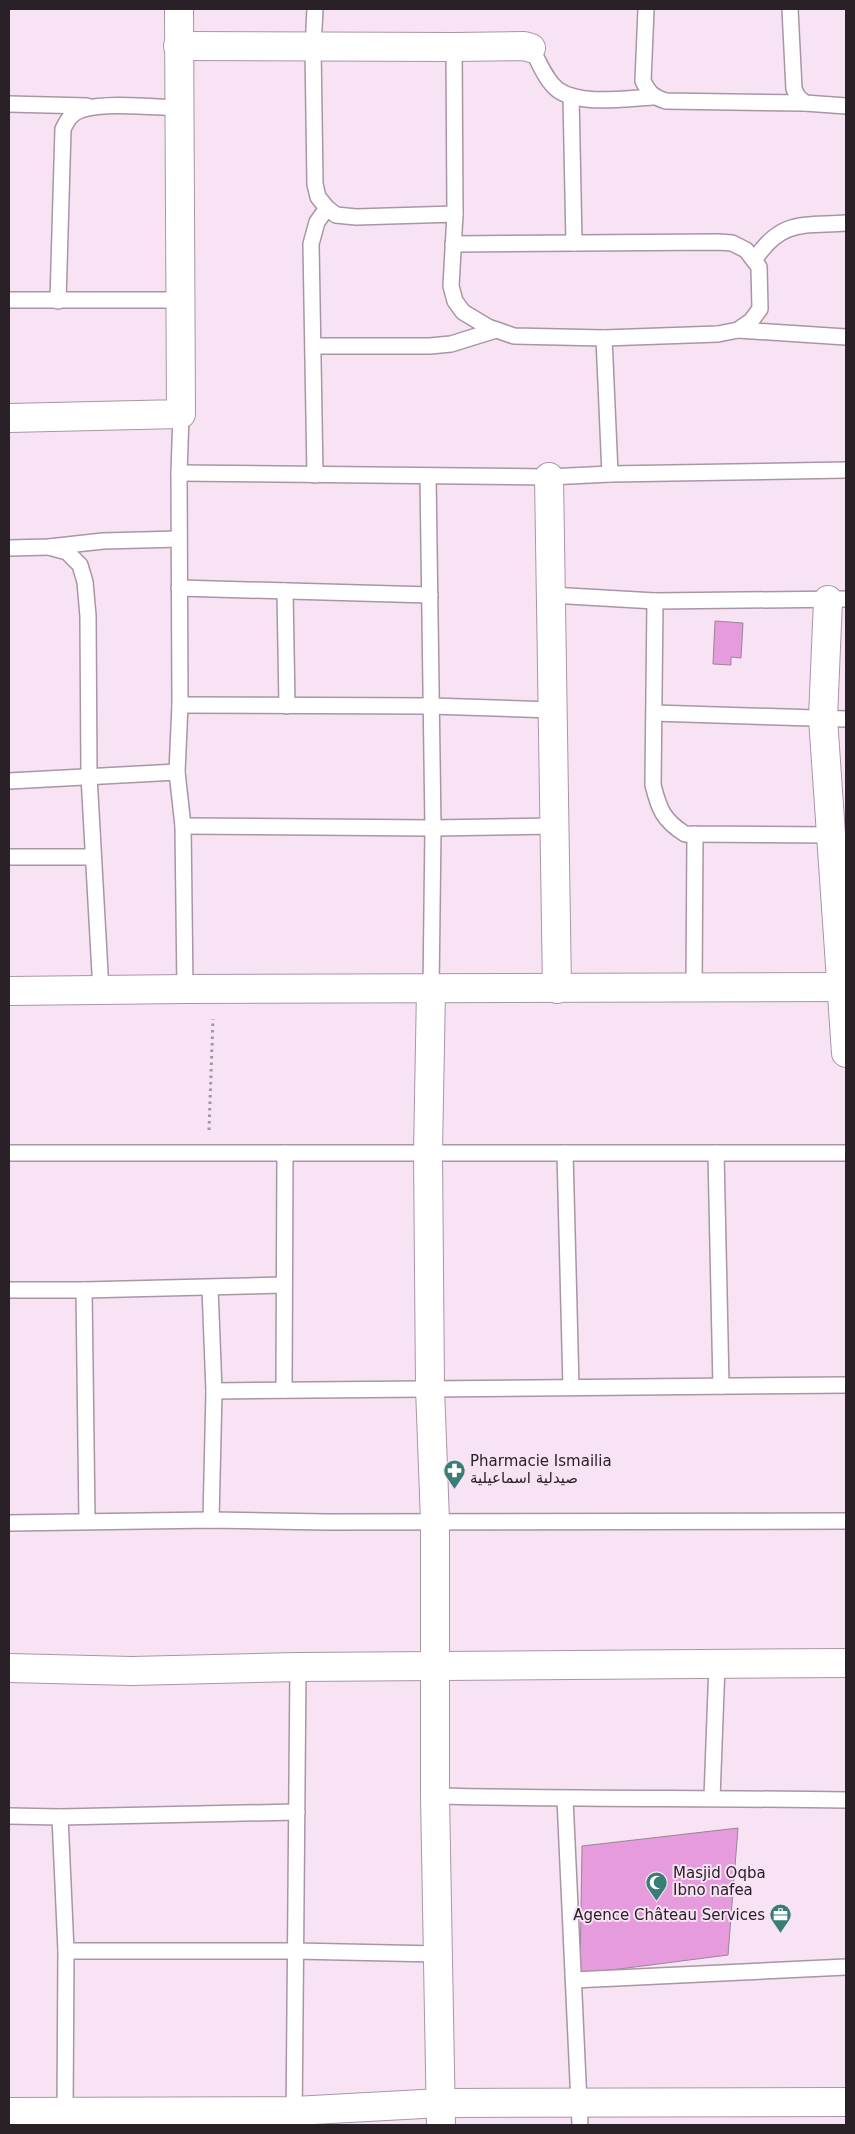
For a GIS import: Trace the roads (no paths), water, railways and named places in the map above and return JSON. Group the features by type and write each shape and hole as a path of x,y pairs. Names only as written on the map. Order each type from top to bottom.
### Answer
{"street":[{"path":"9,418 181,414 179,9"},
{"path":"178,46 454,48 524,46 531,48"},
{"path":"549,478 557,988"},
{"path":"837,600 832,834 845,987 846,1054"},
{"path":"9,991 845,987"},
{"path":"431,990 428,1152 430,1388 435,1521 435,1796 441,2114"},
{"path":"9,1668 132,1671 298,1666 846,1663"},
{"path":"9,2112 75,2118 294,2118 441,2114 580,2114 846,2102"}],"lane":[{"path":"315,9 313,47 315,184 318,196 327,208 336,215 356,217 455,214"},
{"path":"646,9 643,81 647,90 654,96 666,101 804,103 846,106"},
{"path":"790,9 794,89 804,103"},
{"path":"454,48 455,214 451,286 455,301 463,312 496,330 514,336 604,338 718,334 738,330 846,337"},
{"path":"531,48 549,79 558,90 571,96 590,99 654,96"},
{"path":"571,96 574,243"},
{"path":"9,104 179,108"},
{"path":"58,301 63,129 68,118 79,110 98,107"},
{"path":"315,475 311,244 317,222 327,208"},
{"path":"755,259 772,238 785,229 796,225 846,223"},
{"path":"453,244 732,243 746,250 755,259 759,267 760,310 751,321 738,330"},
{"path":"9,300 180,300"},
{"path":"313,346 430,346 451,344 496,330"},
{"path":"604,338 610,474"},
{"path":"181,414 179,473 180,705 178,772 183,826 185,989"},
{"path":"179,473 549,478 610,474 846,470"},
{"path":"428,476 433,828 431,990"},
{"path":"9,548 179,539"},
{"path":"49,547 67,552 80,565 85,582 88,616 89,776 101,990"},
{"path":"179,588 430,596"},
{"path":"285,592 287,706"},
{"path":"551,595 655,601 837,600"},
{"path":"655,601 653,785 658,805 664,816 674,827 685,834 832,834"},
{"path":"180,705 431,706 552,710"},
{"path":"654,713 835,718"},
{"path":"9,781 178,772"},
{"path":"183,826 433,828 554,826"},
{"path":"694,988 695,834"},
{"path":"9,857 93,857"},
{"path":"9,1153 846,1153"},
{"path":"284,1390 285,1153"},
{"path":"565,1153 571,1387"},
{"path":"716,1153 721,1386"},
{"path":"9,1290 283,1286"},
{"path":"210,1288 214,1391 211,1520"},
{"path":"84,1290 87,1521"},
{"path":"214,1391 846,1385"},
{"path":"9,1522 211,1520 326,1522 846,1522"},
{"path":"712,1798 717,1664"},
{"path":"294,2118 298,1666"},
{"path":"435,1796 565,1799 712,1798 846,1800"},
{"path":"565,1799 580,2114"},
{"path":"9,1816 60,1817 297,1812"},
{"path":"60,1817 75,2118"},
{"path":"66,1951 296,1951 437,1954"},
{"path":"574,1980 846,1968"}],"place":[{"name":"Pharmacie Ismailia صيدلية اسماعيلية","path":"454,1489"},
{"name":"Masjid Oqba Ibno nafea","path":"657,1901"},
{"name":"Agence Château Services","path":"781,1934"}]}
